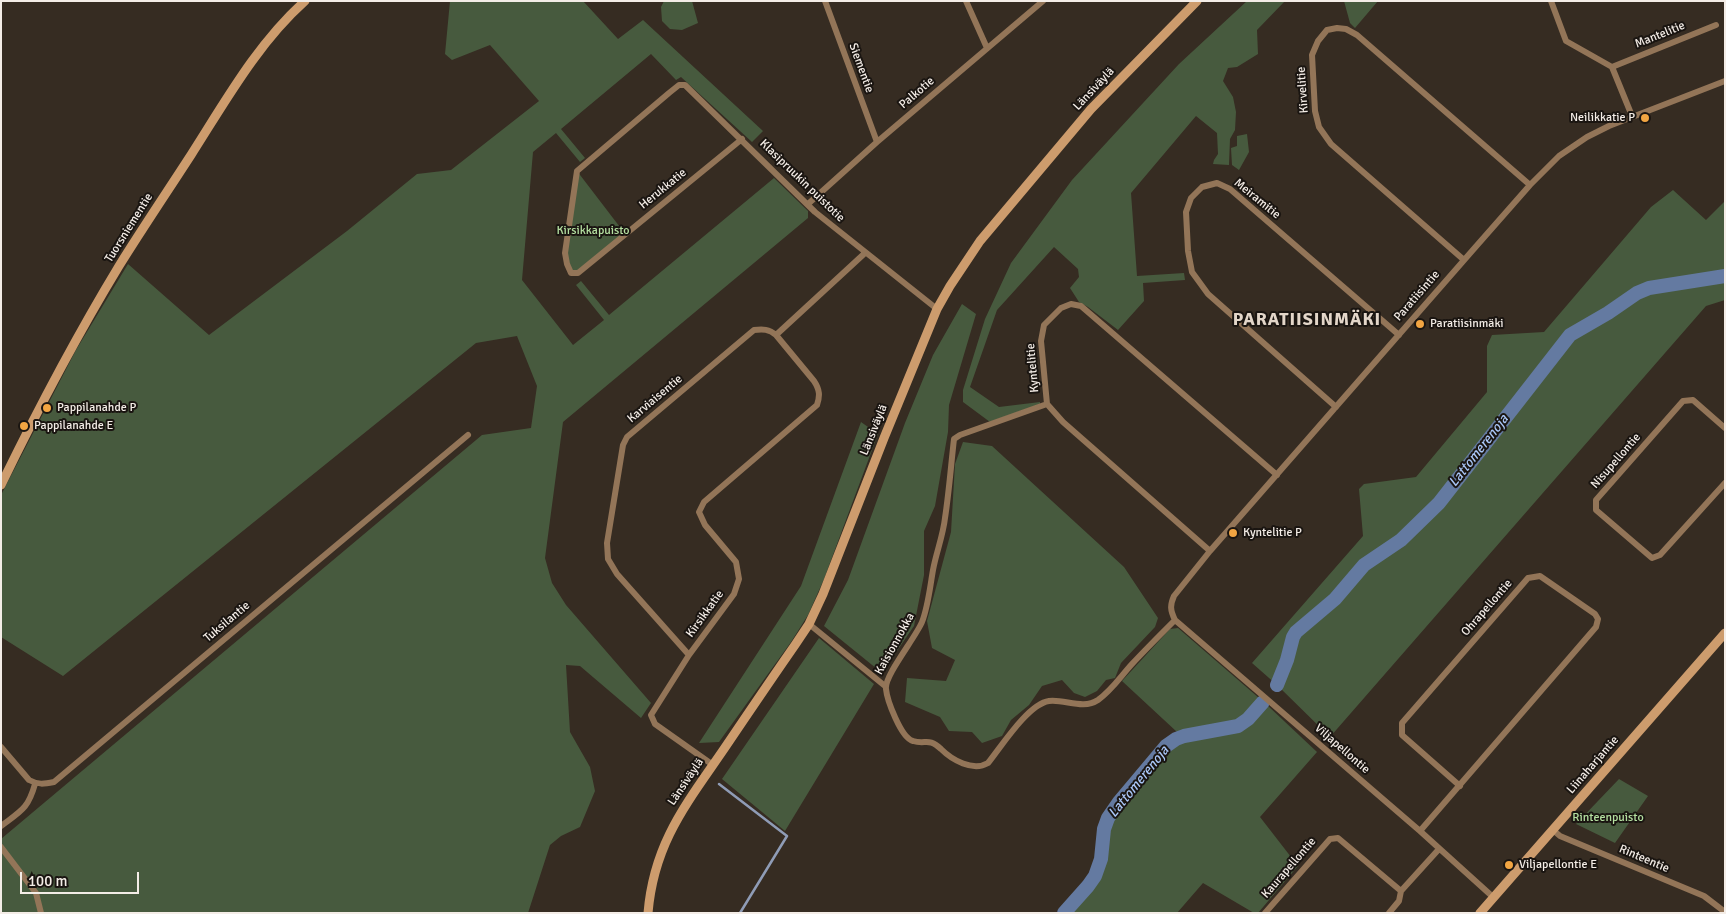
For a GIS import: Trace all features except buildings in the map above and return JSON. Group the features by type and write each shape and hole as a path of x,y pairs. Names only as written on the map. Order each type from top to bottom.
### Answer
{"main road":[{"name":"Tuorsniementie","path":"1,486 47,394 119,266 236,86 272,35 305,1"},
{"name":"Länsiväylä","path":"648,913 655,874 671,829 686,804 809,624 835,566 884,438 937,309 962,267 980,241 1084,117 1150,47 1197,1"},
{"name":"Liinaharjantie","path":"1480,913 1725,633"}],"street":[{"name":"Siementie","path":"825,1 877,142"},
{"path":"966,1 987,48"},
{"name":"Palkotie","path":"808,204 877,142 1043,1"},
{"path":"1551,1 1566,41 1612,66 1632,116"},
{"name":"Mantelitie","path":"1612,66 1716,25"},
{"name":"Kirvelitie","path":"1464,260 1331,144 1319,127 1315,111 1312,55 1318,41 1328,30 1337,28 1346,29 1357,35 1530,185"},
{"name":"Paratiisintie","path":"1175,620 1170,611 1174,596 1210,551 1530,185 1559,156 1609,126 1725,81"},
{"name":"Klasipruukin puistotie","path":"679,85 685,85 808,204 865,253 937,309"},
{"name":"Herukkatie","path":"679,85 577,171 564,253 572,273 578,273 742,139"},
{"name":"Meiramitie","path":"1336,407 1208,294 1192,272 1188,251 1186,212 1191,198 1202,187 1217,183 1230,189 1399,335"},
{"path":"776,335 865,253"},
{"name":"Kyntelitie","path":"1210,551 1063,422 1047,404 1041,341 1044,325 1061,308 1071,304 1081,306 1277,475"},
{"name":"Karviaisentie","path":"689,655 617,574 608,559 607,542 623,445 627,437 754,330 763,329 771,331 776,335"},
{"name":"Kirsikkatie","path":"713,765 662,730 652,721 652,711 689,655 734,594 739,579 736,562 705,525 699,512 704,502 817,405 820,397 819,388 776,335"},
{"name":"Nisupellontie","path":"1725,428 1693,400 1684,401 1596,500 1596,510 1652,558 1660,555 1725,483"},
{"name":"Kaisionnokka","path":"1047,404 954,438 945,520 922,621 885,686 887,697 900,728 908,740 932,742 953,758 970,766 982,766 988,763 1032,710 1047,701 1079,704 1089,704 1096,701 1114,686 1131,665 1175,620"},
{"name":"Tuksilantie","path":"35,784 54,782 468,435"},
{"name":"Ohrapellontie","path":"1420,831 1460,786 1596,627 1598,620 1595,614 1540,576 1528,578 1402,723 1402,734 1460,786"},
{"name":"Viljapellontie","path":"1175,620 1420,831 1493,898"},
{"path":"809,624 885,686"},
{"path":"1,747 35,784 30,801 21,811 1,826"},
{"name":"Rinteentie","path":"1553,830 1560,836 1704,896 1725,912"},
{"name":"Kaurapellontie","path":"1266,913 1330,839 1338,838 1401,891"},
{"path":"1,847 36,893 42,913"},
{"path":"1389,913 1399,901 1401,891 1439,849"}],"green space":[{"path":"450,1 583,1 618,39 643,20 763,131 752,142 681,77 676,80 651,54 561,129 585,158 580,162 556,133 533,152 522,280 573,345 604,320 576,285 581,281 609,315 774,178 808,211 808,218 563,422 545,558 552,583 566,605 651,703 641,718 580,666 566,665 570,732 590,767 595,791 580,827 561,836 550,845 528,913 1,913 1,839 482,435 531,428 537,386 517,336 476,343 63,676 1,637 1,495 76,350 128,264 209,335 347,231 417,174 451,170 539,101 490,45 452,60 445,54"},
{"path":"664,1 692,1 698,23 682,30 670,29 662,21 661,7"},
{"path":"1247,1 1285,1 1257,30 1258,54 1237,67 1228,68 1223,81 1233,97 1236,112 1235,130 1230,139 1229,165 1213,164 1218,154 1217,133 1196,116 1131,193 1137,276 1184,273 1185,280 1143,283 1144,301 1118,330 1079,302 1070,288 1079,277 1078,269 1054,247 997,310 970,387 999,407 1040,402 1040,404 990,422 963,402 963,390 985,319 1011,263 1072,180 1179,64"},
{"path":"1344,1 1378,1 1355,28 1350,23"},
{"path":"1247,134 1249,152 1239,170 1232,165 1231,148 1237,146 1237,136"},
{"name":"Kirsikkapuisto","path":"577,171 626,235 578,273 571,273 566,260"},
{"path":"1673,190 1706,220 1725,201 1725,300 1706,306 1330,737 1252,663 1363,536 1359,489 1364,484 1416,477 1487,392 1487,346 1492,335 1544,332 1651,207"},
{"path":"962,304 976,314 949,405 948,432 935,506 924,531 924,575 914,626 882,673 824,626 848,580 905,423 933,355"},
{"path":"861,422 878,434 824,579 808,615 791,642 719,742 699,743 801,586"},
{"path":"963,442 992,446 1124,567 1158,618 1155,627 1121,663 1115,678 1106,680 1097,691 1085,697 1074,693 1062,680 1042,686 1029,705 1011,720 1002,736 982,743 972,732 949,731 940,717 905,702 907,678 946,681 955,660 932,648 927,621 951,532 955,464"},
{"path":"1178,628 1259,698 1244,716 1236,722 1177,732 1122,681 1170,629"},
{"path":"819,638 874,684 785,831 722,779"},
{"path":"1266,704 1317,752 1260,817 1298,866 1258,913 1254,913 1203,883 1177,913 1069,913 1097,881 1102,867 1105,839 1113,817 1127,796 1156,762 1171,747 1184,740 1226,733 1238,729 1251,720"},
{"name":"Rinteenpuisto","path":"1619,779 1648,796 1615,843 1576,824"}],"waterway":[{"name":"Lattomerenoja","path":"1277,685 1296,632 1335,599 1364,565 1401,540 1439,503 1570,335 1608,313 1637,293 1649,288 1725,276"},
{"name":"Lattomerenoja","path":"1064,913 1095,876 1101,859 1104,829 1108,818 1166,746 1184,736 1238,726 1248,719 1263,702"},
{"path":"719,784 787,836 740,913"}],"place":[{"name":"Neilikkatie P","path":"1645,118"},
{"name":"Paratiisinmäki","path":"1420,324"},
{"name":"Pappilanahde P","path":"47,408"},
{"name":"Pappilanahde E","path":"24,426"},
{"name":"Kyntelitie P","path":"1233,533"},
{"name":"Viljapellontie E","path":"1509,865"}],"district":[{"name":"PARATIISINMÄKI","path":"1307,320"}]}
